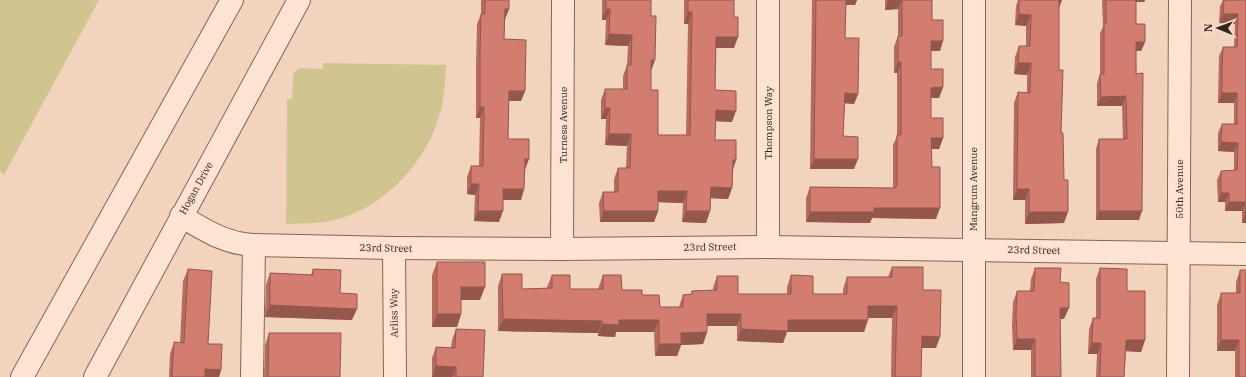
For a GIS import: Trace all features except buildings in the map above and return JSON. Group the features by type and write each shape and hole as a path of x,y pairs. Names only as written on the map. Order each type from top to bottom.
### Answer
{"street":[{"path":"22,377 232,0"},
{"name":"Hogan Drive","path":"95,377 299,0"},
{"name":"Turnesa Avenue","path":"562,249 563,0"},
{"name":"Thompson Way","path":"768,0 768,247"},
{"name":"Mangrum Avenue","path":"974,0 974,377"},
{"name":"50th Avenue","path":"1178,377 1180,0"},
{"name":"23rd Street","path":"181,216 224,240 254,245 562,249 768,247 1246,254"},
{"path":"252,377 254,245"},
{"name":"Arliss Way","path":"394,248 395,377"}],"shaded area":[{"path":"0,0 99,0 4,175 0,171"},
{"path":"323,63 446,65 442,107 434,131 425,149 414,165 401,180 371,205 353,214 335,220 317,223 286,224 287,99 292,99 293,74 299,68 323,69"}]}
